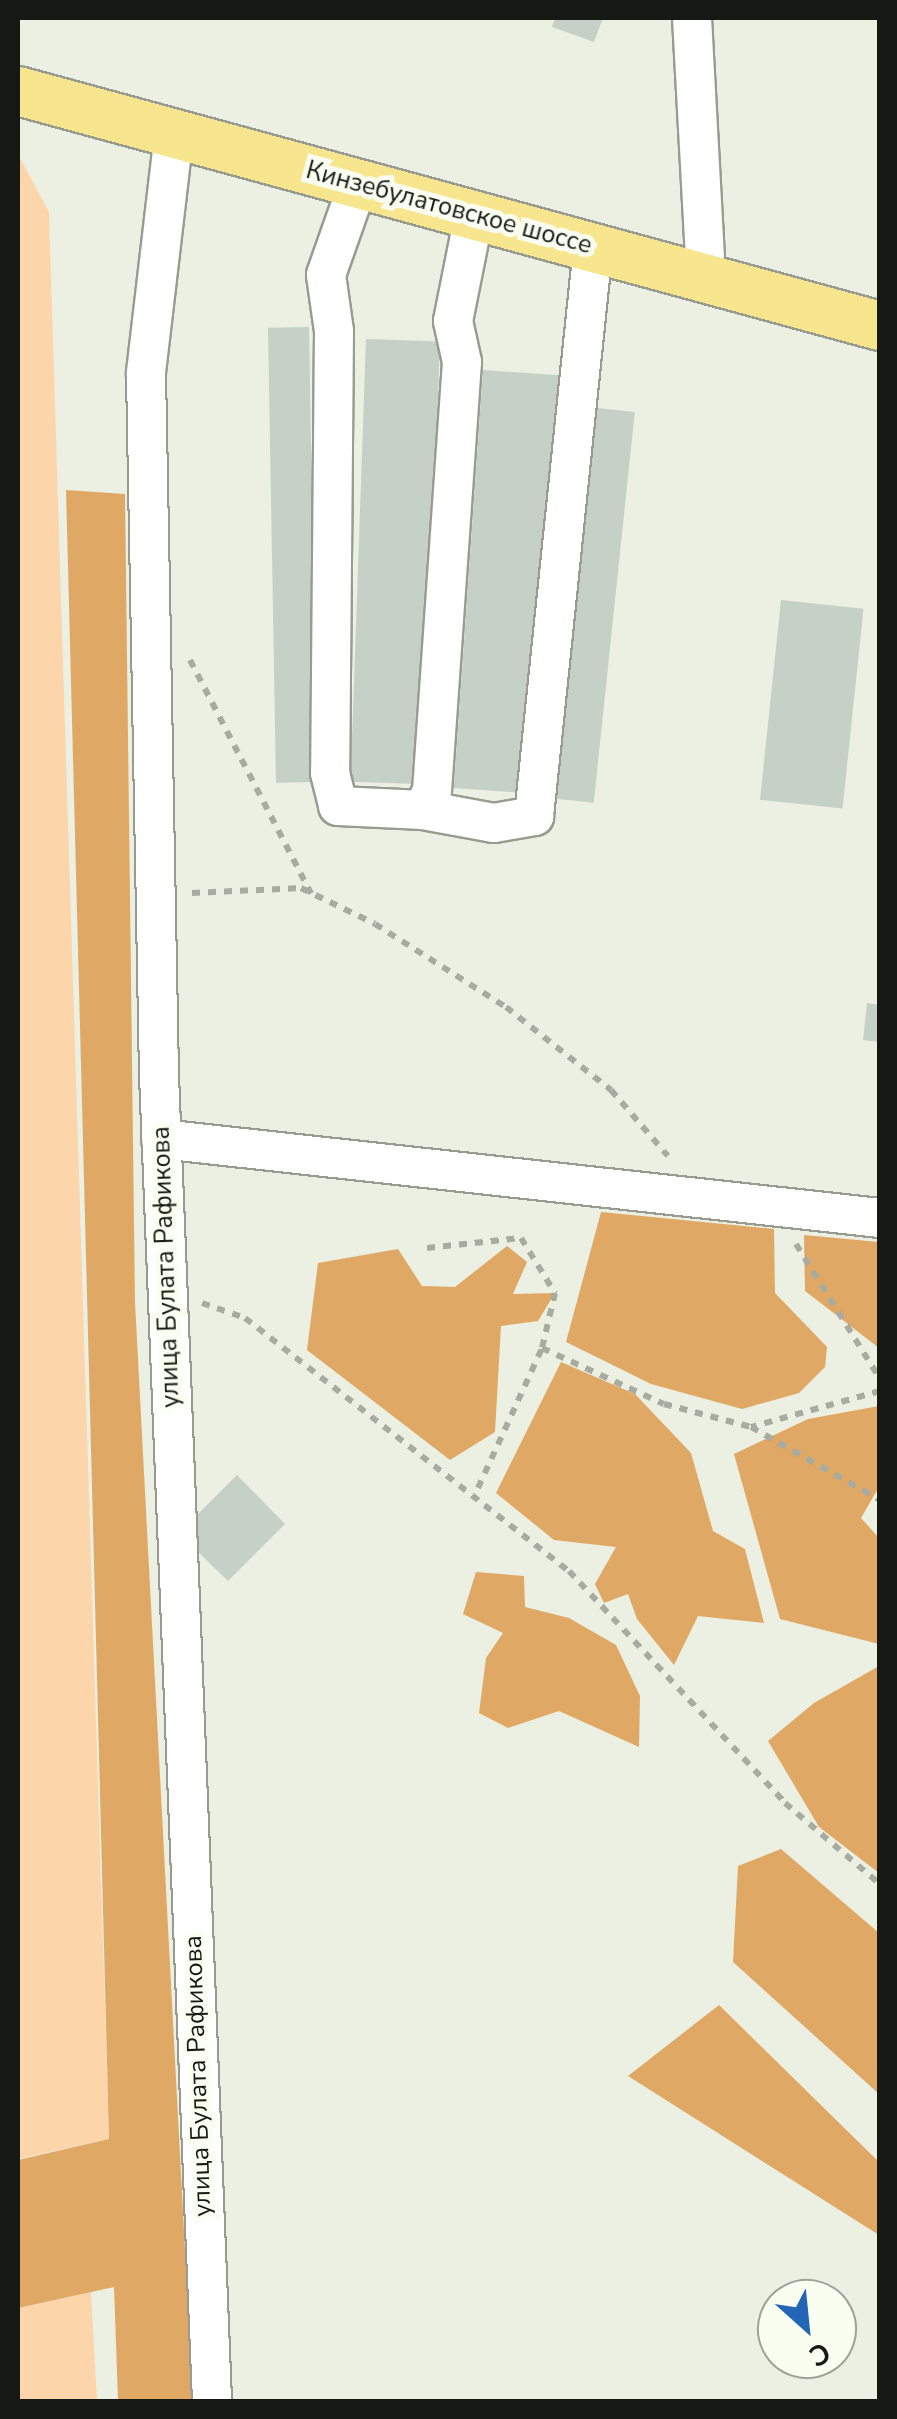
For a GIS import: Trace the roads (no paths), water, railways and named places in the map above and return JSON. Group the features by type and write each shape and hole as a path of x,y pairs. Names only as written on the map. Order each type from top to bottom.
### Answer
{"main road":[{"name":"Кинзебулатовское шоссе","path":"18,91 880,326"}],"street":[{"path":"692,18 706,279"},
{"name":"улица Булата Рафикова","path":"174,134 146,373 161,1140 212,2402"},
{"path":"358,184 326,275 334,332 330,772 338,806 422,810 494,823 534,816 592,248"},
{"path":"422,810 432,791 462,362 454,321 474,216"},
{"path":"161,1140 880,1218"}]}
